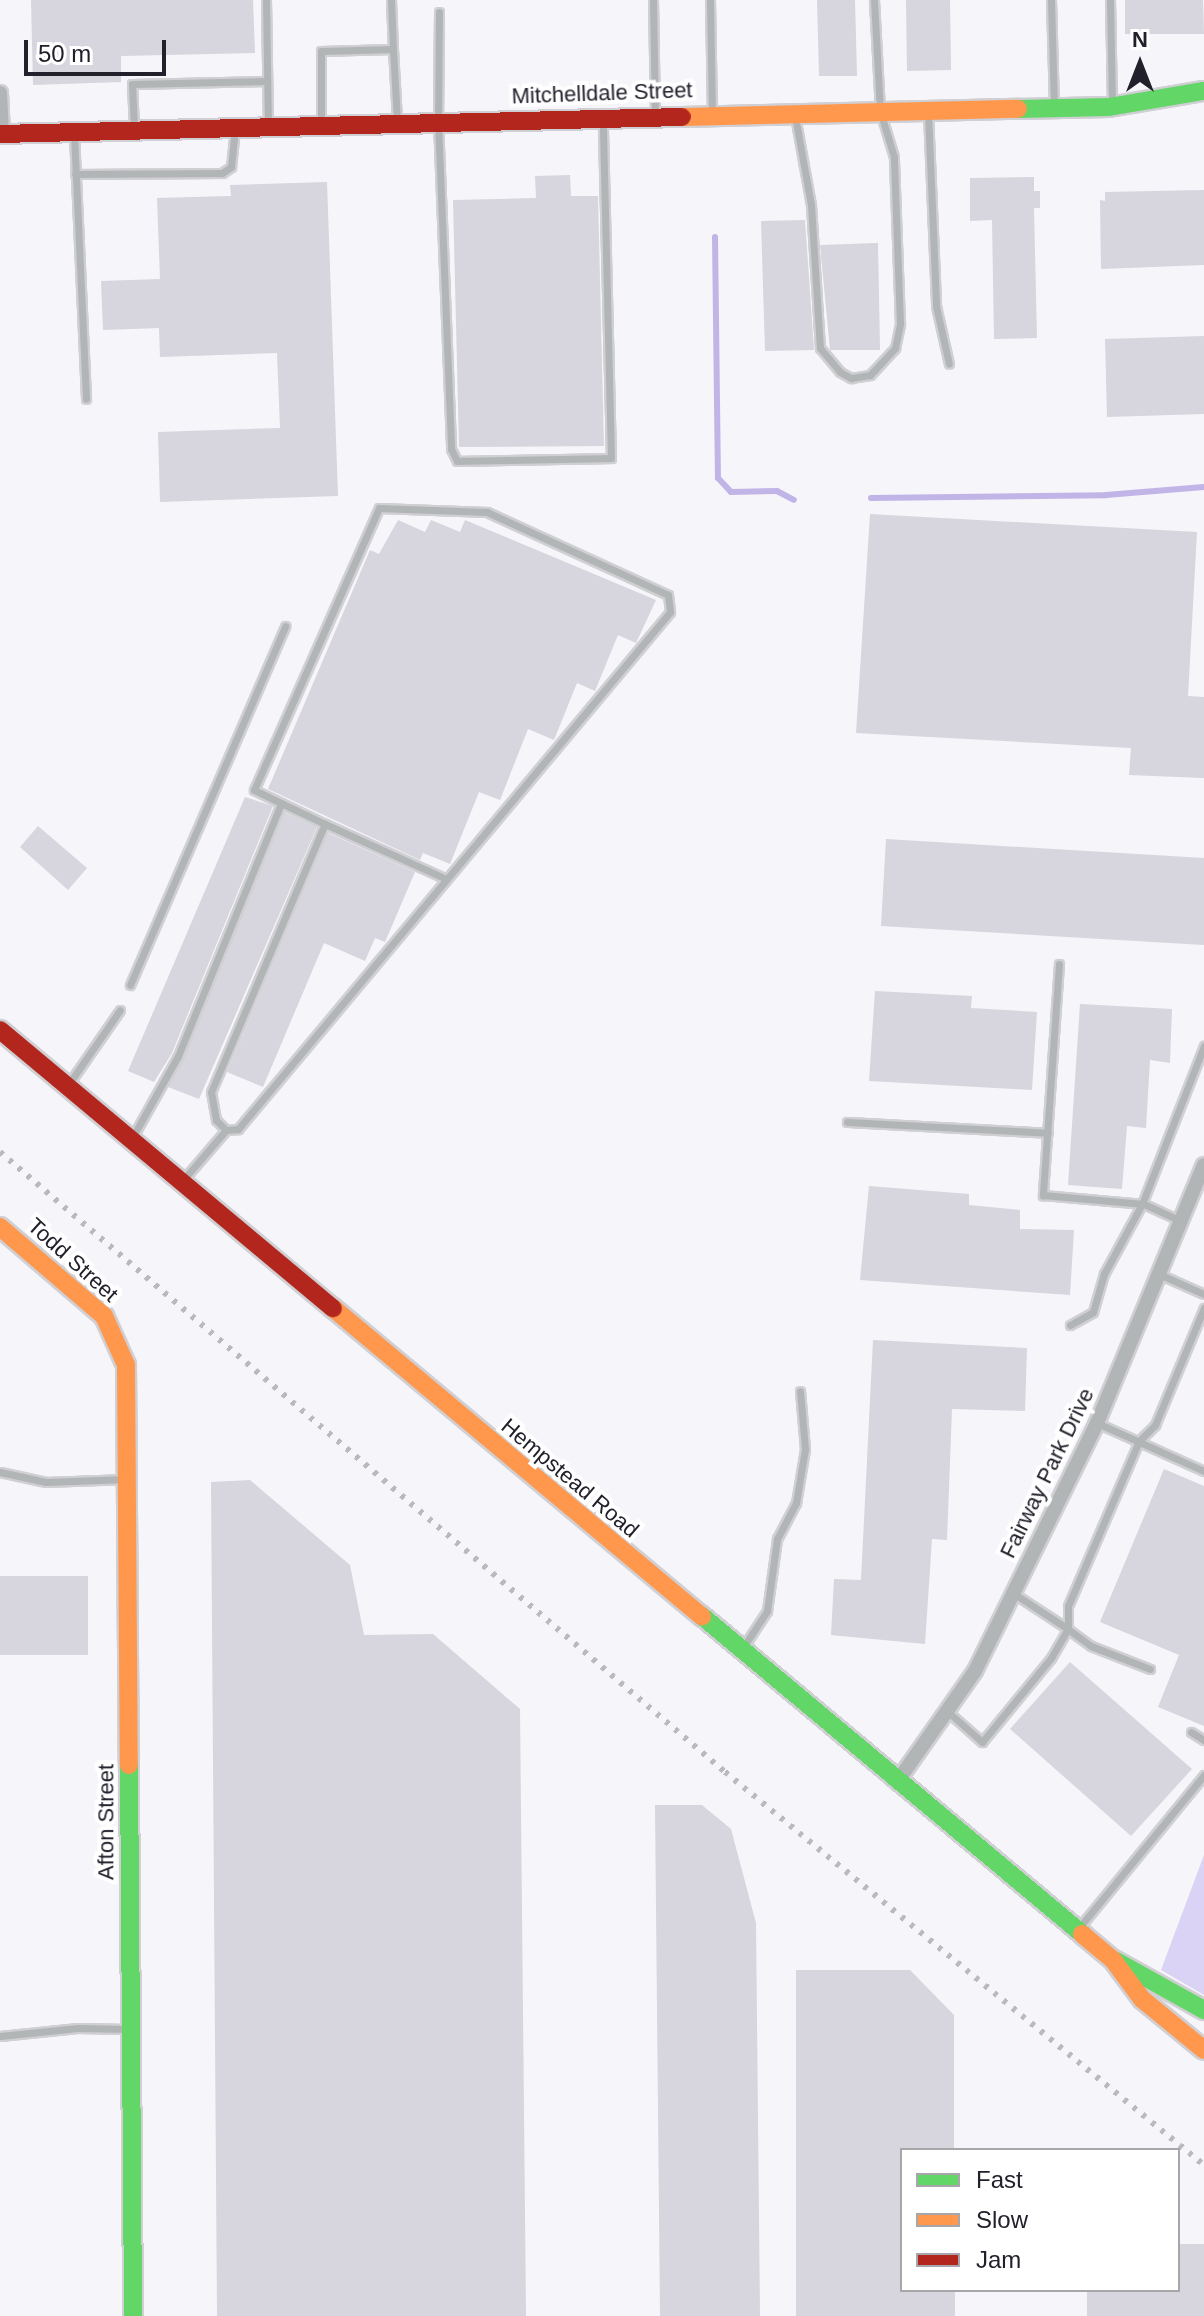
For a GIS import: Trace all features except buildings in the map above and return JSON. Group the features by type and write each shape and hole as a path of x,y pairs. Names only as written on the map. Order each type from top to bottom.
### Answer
{"street":[{"name":"Mitchelldale Street","path":"1,134 603,116 1112,107 1204,91"},
{"path":"0,93 1,134"},
{"name":"Hempstead Road","path":"0,1030 1113,1960 1204,2010"},
{"name":"Fairway Park Drive","path":"897,1782 975,1671 1097,1423 1204,1165"},
{"name":"Todd Street","path":"0,1227 104,1316 111,1331"},
{"name":"Afton Street","path":"111,1331 126,1365 129,1479 133,2316"},
{"name":"Hempstead Road","path":"1113,1960 1142,1999 1204,2050"}],"lane":[{"path":"266,0 268,126"},
{"path":"391,0 397,122"},
{"path":"653,0 655,115"},
{"path":"710,0 712,114"},
{"path":"795,112 811,205 820,348 826,361 851,378 883,366 895,348 900,324 894,157 880,111 874,0"},
{"path":"1051,0 1054,108"},
{"path":"1110,0 1112,107"},
{"path":"439,12 438,121 451,449 457,461 601,461 611,458 614,446 603,116"},
{"path":"321,125 321,51 393,49"},
{"path":"134,130 132,84 267,81"},
{"path":"928,110 936,306 949,364"},
{"path":"75,174 222,173 231,167 236,127"},
{"path":"74,132 86,399"},
{"path":"181,1182 226,1130 238,1129 670,612 672,602 663,590 487,512 379,508 254,790 446,879"},
{"path":"130,985 285,626"},
{"path":"131,1140 178,1056 281,803"},
{"path":"226,1130 216,1120 211,1092 325,824"},
{"path":"1059,964 1043,1195 1142,1204 1181,1221"},
{"path":"67,1086 120,1010"},
{"path":"1070,1325 1093,1312 1104,1274 1142,1204 1204,1046"},
{"path":"847,1122 1048,1133"},
{"path":"1159,1274 1204,1294"},
{"path":"947,1711 982,1742 1051,1658 1068,1629 1068,1606 1139,1441 1155,1425 1204,1308"},
{"path":"740,1651 767,1611 777,1539 796,1503 805,1449 800,1391"},
{"path":"1097,1423 1204,1471"},
{"path":"0,1472 46,1482 129,1479"},
{"path":"1013,1593 1091,1646 1150,1669"},
{"path":"1191,1732 1204,1740"},
{"path":"1077,1930 1204,1775"},
{"path":"0,2036 78,2028 131,2029"}],"shaded area":[{"path":"1204,1855 1204,1995 1161,1970"}],"waterway":[{"path":"715,237 718,478 731,492 777,491 794,500"},
{"path":"871,498 1106,495 1204,487"}],"railway":[{"path":"0,1152 725,1772 1204,2165"}],"traffic: fast":[{"path":"1018,109 1109,107 1204,91"},
{"path":"702,1616 1082,1934"},
{"path":"129,1765 133,2316"},
{"path":"1116,1961 1204,2010"}],"traffic: slow":[{"path":"682,117 1018,109"},
{"path":"0,1227 104,1316 126,1365 129,1765"},
{"path":"333,1308 702,1616"},
{"path":"1082,1934 1113,1960 1142,1999 1204,2050"}],"traffic: jam":[{"path":"0,134 682,117"},
{"path":"0,1030 333,1308"}]}
